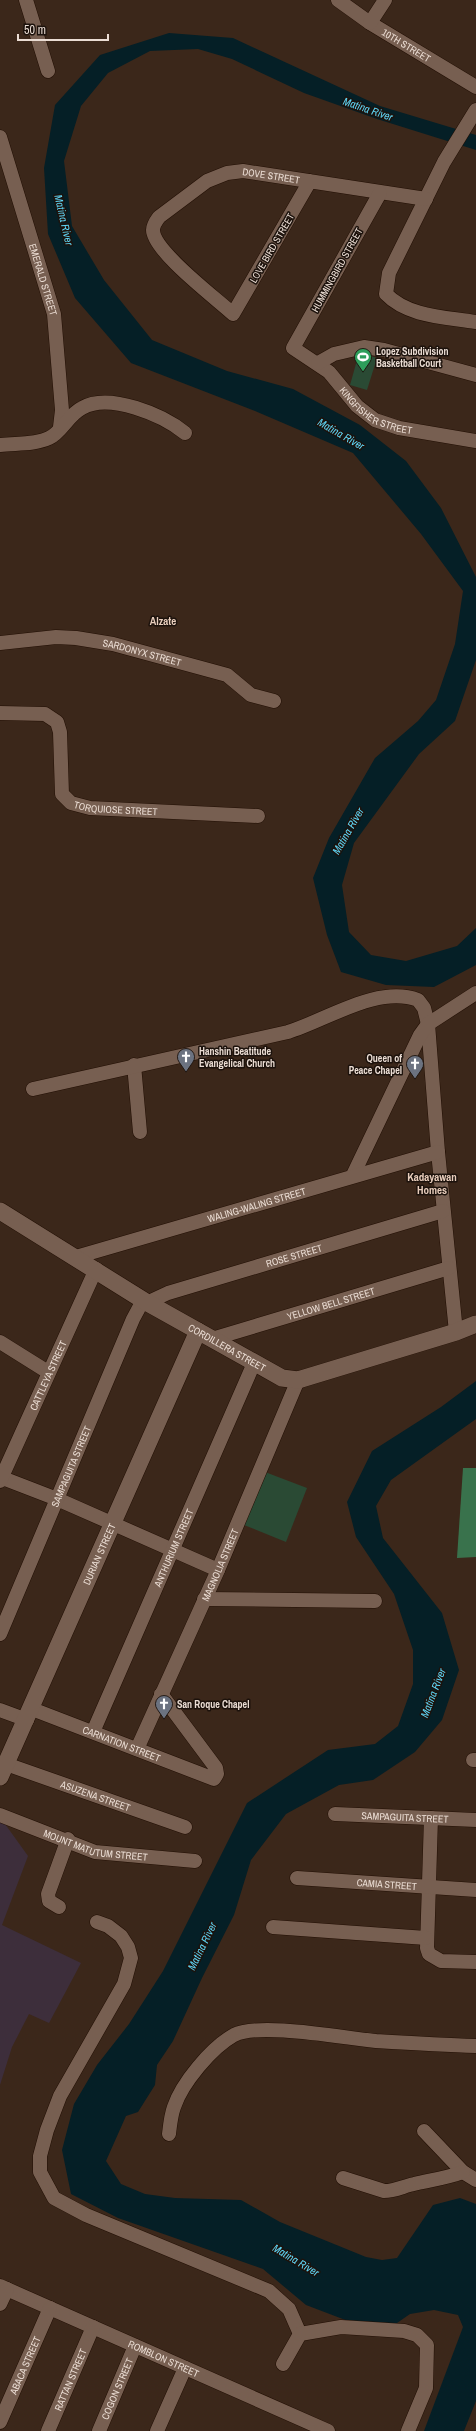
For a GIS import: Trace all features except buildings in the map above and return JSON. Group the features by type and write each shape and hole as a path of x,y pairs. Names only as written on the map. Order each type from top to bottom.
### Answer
{"street":[{"path":"26,0 48,71"},
{"name":"10TH STREET","path":"338,0 370,23 476,87"},
{"path":"370,23 385,0"},
{"path":"476,110 449,153 388,273 386,294 403,307 417,312 476,322"},
{"name":"EMERALD STREET","path":"0,137 3,153 54,314 62,410 60,427"},
{"name":"DOVE STREET","path":"233,314 173,262 155,238 154,224 159,217 207,181 227,173 260,173 426,199"},
{"name":"LOVE BIRD STREET","path":"233,314 310,181"},
{"name":"HUMMINGBIRD STREET","path":"293,348 380,192"},
{"path":"318,363 340,352 364,347 384,350 476,375"},
{"name":"KINGFISHER STREET","path":"293,348 318,363 329,372 364,413 375,420 399,428 476,441"},
{"path":"0,445 39,442 56,434 68,417 83,407 95,403 112,403 153,414 172,422 185,433"},
{"name":"SARDONYX STREET","path":"0,643 56,637 76,638 114,644 222,674 234,680 251,695 274,701"},
{"name":"TORQUIOSE STREET","path":"0,713 45,714 57,722 60,732 62,794 71,803 90,808 258,816"},
{"path":"353,1175 414,1047 428,1024 476,993"},
{"path":"33,1089 134,1065 288,1032 380,997 404,997 418,1000 424,1008 428,1024 438,1152 456,1332"},
{"path":"134,1065 140,1132"},
{"name":"WALING-WALING STREET","path":"76,1257 353,1175 438,1152"},
{"name":"CORDILLERA STREET","path":"0,1211 96,1269 146,1302 254,1364 282,1378 298,1380 456,1332 476,1324"},
{"name":"ROSE STREET","path":"146,1302 168,1293 444,1212"},
{"name":"YELLOW BELL STREET","path":"205,1335 449,1268"},
{"name":"CATTLEYA STREET","path":"1,1478 96,1269"},
{"name":"SAMPAGUITA STREET","path":"0,1634 133,1319 140,1306 146,1302"},
{"name":"DURIAN STREET","path":"3,1771 113,1524 205,1335"},
{"path":"0,1342 48,1372"},
{"name":"ANTHURIUM STREET","path":"93,1732 254,1364"},
{"name":"MAGNOLIA STREET","path":"137,1749 218,1570 298,1380"},
{"path":"1,1478 57,1499 218,1570"},
{"path":"204,1599 375,1601"},
{"name":"CARNATION STREET","path":"0,1710 29,1714 93,1732 211,1779 216,1776 216,1768 161,1694"},
{"name":"ASUZENA STREET","path":"3,1771 185,1826"},
{"name":"SAMPAGUITA STREET","path":"334,1814 476,1820"},
{"name":"MOUNT MATUTUM STREET","path":"0,1815 105,1854 195,1861"},
{"path":"431,1818 426,1938 429,1954 434,1959 476,1962"},
{"path":"59,1907 49,1901 48,1894 68,1840"},
{"name":"CAMIA STREET","path":"297,1878 428,1888 476,1890"},
{"path":"98,1922 108,1926 121,1936 128,1946 131,1958 124,1984 60,2096 47,2130 40,2156 40,2172 54,2198 86,2215 269,2291 289,2309 300,2334"},
{"path":"273,1927 426,1938"},
{"path":"169,2134 173,2108 180,2093 194,2072 214,2051 234,2035 254,2030 276,2030 377,2041 476,2046"},
{"path":"424,2131 463,2172 476,2180"},
{"path":"343,2178 384,2191 391,2191 416,2183 445,2179 463,2172"},
{"path":"0,2304 4,2287"},
{"name":"ROMBLON STREET","path":"4,2287 93,2328 328,2431"},
{"name":"ABACA STREET","path":"0,2422 50,2308"},
{"path":"300,2334 341,2327 404,2331 417,2335 427,2345 426,2388 408,2431"},
{"name":"RATTAN STREET","path":"48,2431 93,2328"},
{"path":"283,2364 300,2334"},
{"name":"COGON STREET","path":"99,2431 135,2346"},
{"path":"157,2431 185,2368"}],"shaded area":[{"path":"0,1817 28,1856 2,1925 81,1963 49,2023 29,2014 12,2047 0,2085"}],"green space":[{"name":"Lopez Subdivision Basketball Court","path":"359,353 377,358 367,390 350,385"},
{"path":"463,1468 476,1468 476,1557 457,1558"},
{"path":"265,1472 307,1488 286,1542 244,1525"}],"water":[{"name":"Matina River","path":"169,33 233,38 380,106 476,135 476,150 377,119 304,93 232,59 198,49 150,51 108,73 81,106 64,161 72,226 104,280 152,340 227,371 293,389 360,425 406,461 441,508 476,577 476,660 455,721 419,754 354,843 342,885 349,932 371,955 406,961 457,946 476,928 476,965 434,987 386,985 341,972 327,935 313,878 329,838 375,758 418,721 436,700 455,644 463,591 421,534 353,453 255,411 131,363 75,298 48,234 44,168 55,105 100,55"},
{"name":"Matina River","path":"476,1381 476,1419 391,1480 376,1506 383,1538 442,1613 459,1670 442,1720 415,1752 373,1780 339,1785 286,1814 251,1860 234,1915 202,1978 173,2041 157,2065 155,2085 138,2112 126,2116 106,2161 121,2184 145,2194 175,2198 241,2200 280,2222 366,2257 382,2260 397,2258 433,2205 460,2198 476,2204 476,2401 464,2431 424,2431 463,2327 458,2315 434,2310 410,2314 397,2323 378,2325 348,2321 306,2305 263,2269 118,2218 71,2194 62,2150 74,2104 97,2065 129,2024 163,1971 247,1803 328,1750 375,1744 398,1726 413,1684 413,1650 394,1594 356,1537 347,1502 372,1451 441,1407"}],"place":[{"name":"Lopez Subdivision Basketball Court","path":"363,372"},
{"name":"Hanshin Beatitude Evangelical Church","path":"186,1072"},
{"name":"Queen of Peace Chapel","path":"415,1079"},
{"name":"San Roque Chapel","path":"164,1719"}],"district":[{"name":"Alzate","path":"163,621"},
{"name":"Kadayawan Homes","path":"432,1183"}]}
